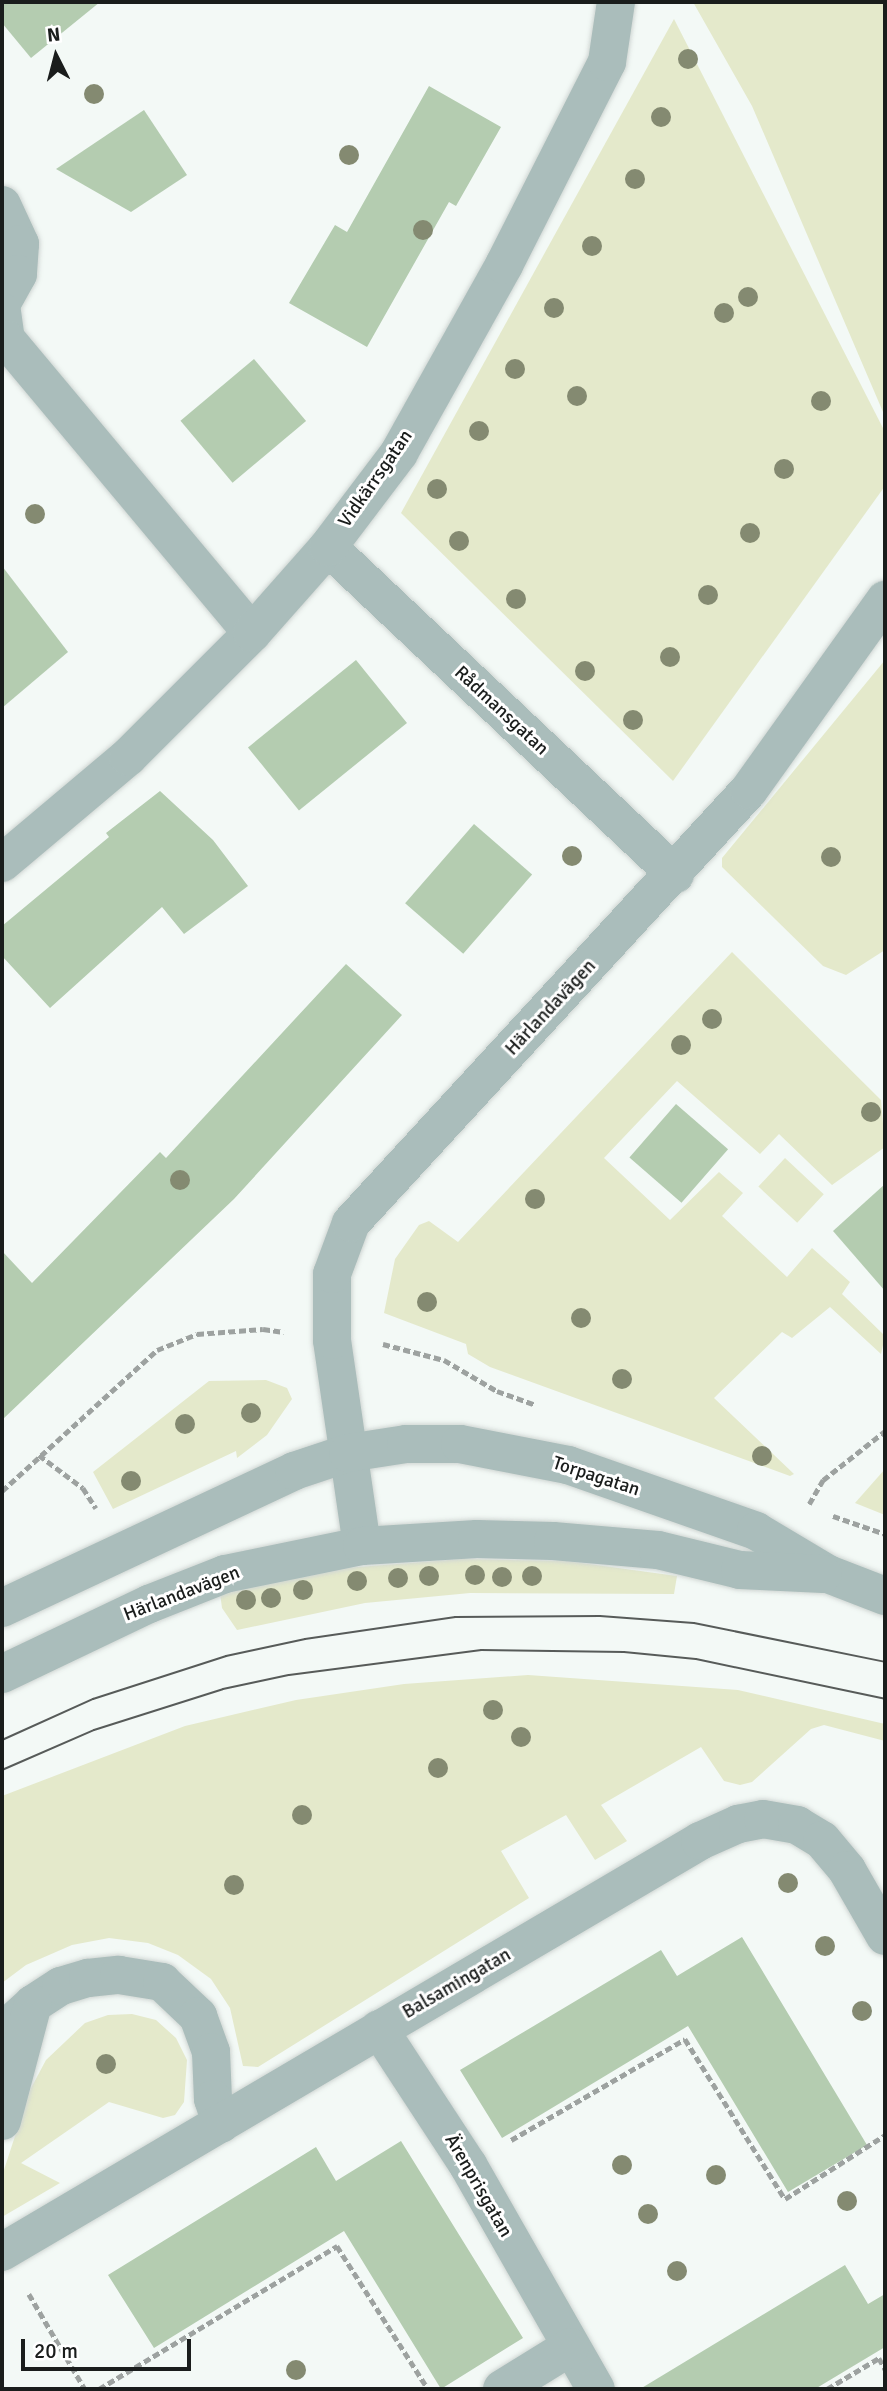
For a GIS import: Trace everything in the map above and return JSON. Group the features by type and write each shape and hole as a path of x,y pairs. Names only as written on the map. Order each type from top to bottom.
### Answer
{"street":[{"name":"Vidkärrsgatan","path":"2,863 128,757 252,633 328,547 399,453 504,265 607,62 616,2"},
{"path":"2,205 20,244 18,274 2,303"},
{"path":"2,312 6,339 252,633"},
{"name":"Rådmansgatan","path":"328,547 675,874"},
{"name":"Härlandavägen","path":"2,1674 149,1604 225,1574 362,1546 331,1306 332,1274 351,1223 750,790 885,600"},
{"name":"Torpagatan","path":"348,1453 406,1444 460,1444 568,1465 756,1531 828,1574 885,1595"},
{"path":"2,1608 294,1471 348,1453"},
{"name":"Torpagatan","path":"362,1546 477,1539 553,1541 658,1550 740,1570 828,1574"},
{"name":"Balsamingatan","path":"3,2251 700,1841 738,1824 763,1819 797,1825 822,1840 847,1870 885,1936"},
{"path":"2,2032 33,2004 61,1986 88,1978 119,1975 162,1982 198,2016 211,2052 213,2099 221,2124"},
{"path":"2,2121 33,2004"},
{"name":"Ärenprisgatan","path":"379,2029 468,2165 569,2347 596,2389"},
{"path":"502,2389 569,2347"}],"path":[{"path":"2,1491 157,1350 197,1334 225,1330 296,1334"},
{"path":"807,1507 822,1480 885,1431"},
{"path":"39,1455 83,1488 103,1518"},
{"path":"468,2165 685,2039 785,2199 885,2135"},
{"path":"99,2389 337,2246 428,2389"},
{"path":"3,2251 85,2389"},
{"path":"827,2389 879,2358 885,2369"}],"green space":[{"path":"693,2 885,2 883,412 752,106"},
{"path":"674,19 885,432 885,486 673,781 401,513"},
{"path":"885,660 885,950 846,975 823,966 722,867 722,858"},
{"path":"732,952 881,1100 885,1147 832,1185 779,1134 760,1154 677,1081 604,1158 670,1220 719,1172 743,1193 722,1216 787,1277 812,1248 850,1282 842,1294 885,1336 881,1354 830,1307 792,1338 782,1332 714,1398 794,1474 790,1476 490,1367 468,1354 466,1344 384,1313 395,1259 419,1225 429,1221 458,1242"},
{"path":"785,1158 824,1194 797,1223 758,1187"},
{"path":"266,1380 287,1388 292,1399 267,1435 237,1458 236,1451 113,1509 93,1472 209,1381"},
{"path":"885,1469 885,1515 855,1503"},
{"path":"462,1559 567,1561 677,1576 674,1594 470,1593 365,1603 237,1630 222,1608 220,1593 319,1570"},
{"path":"528,1675 738,1690 885,1724 885,1741 824,1725 811,1729 752,1782 740,1785 724,1781 701,1747 601,1805 627,1841 595,1860 566,1815 501,1851 529,1898 258,2067 243,2066 230,2008 211,1979 178,1955 148,1943 109,1938 72,1945 26,1965 2,1983 2,1796 185,1726 296,1700 404,1684"},
{"path":"132,2014 156,2020 176,2038 187,2060 184,2102 175,2115 163,2118 109,2102 21,2163 60,2183 2,2217 2,2176 30,2090 46,2060 85,2023 108,2015"}],"building":[{"path":"2,2 100,2 31,58 2,23"},
{"path":"429,86 501,127 456,206 449,202 367,347 289,303 335,225 347,232"},
{"path":"144,110 187,175 131,212 56,169"},
{"path":"254,359 306,421 233,483 180,421"},
{"path":"2,566 68,652 2,708"},
{"path":"356,660 407,723 299,810 248,747"},
{"path":"160,791 213,840 248,886 184,934 162,907 50,1008 2,956 2,926 109,837 106,833"},
{"path":"474,824 532,875 463,954 405,903"},
{"path":"346,964 402,1015 234,1199 2,1420 2,1251 32,1283 160,1152 166,1158"},
{"path":"676,1104 728,1149 681,1203 629,1158"},
{"path":"885,1184 885,1291 833,1231"},
{"path":"742,1937 867,2145 788,2192 688,2026 502,2138 460,2070 661,1950 677,1976"},
{"path":"401,2141 523,2338 441,2389 344,2231 154,2348 108,2275 316,2147 336,2181"},
{"path":"845,2265 868,2304 885,2294 885,2347 815,2389 640,2389"}],"tram line":[{"path":"2,1740 93,1699 226,1656 305,1639 455,1617 600,1616 694,1623 885,1662"},
{"path":"2,1770 94,1730 223,1689 289,1675 481,1650 624,1652 696,1659 885,1699"}]}
